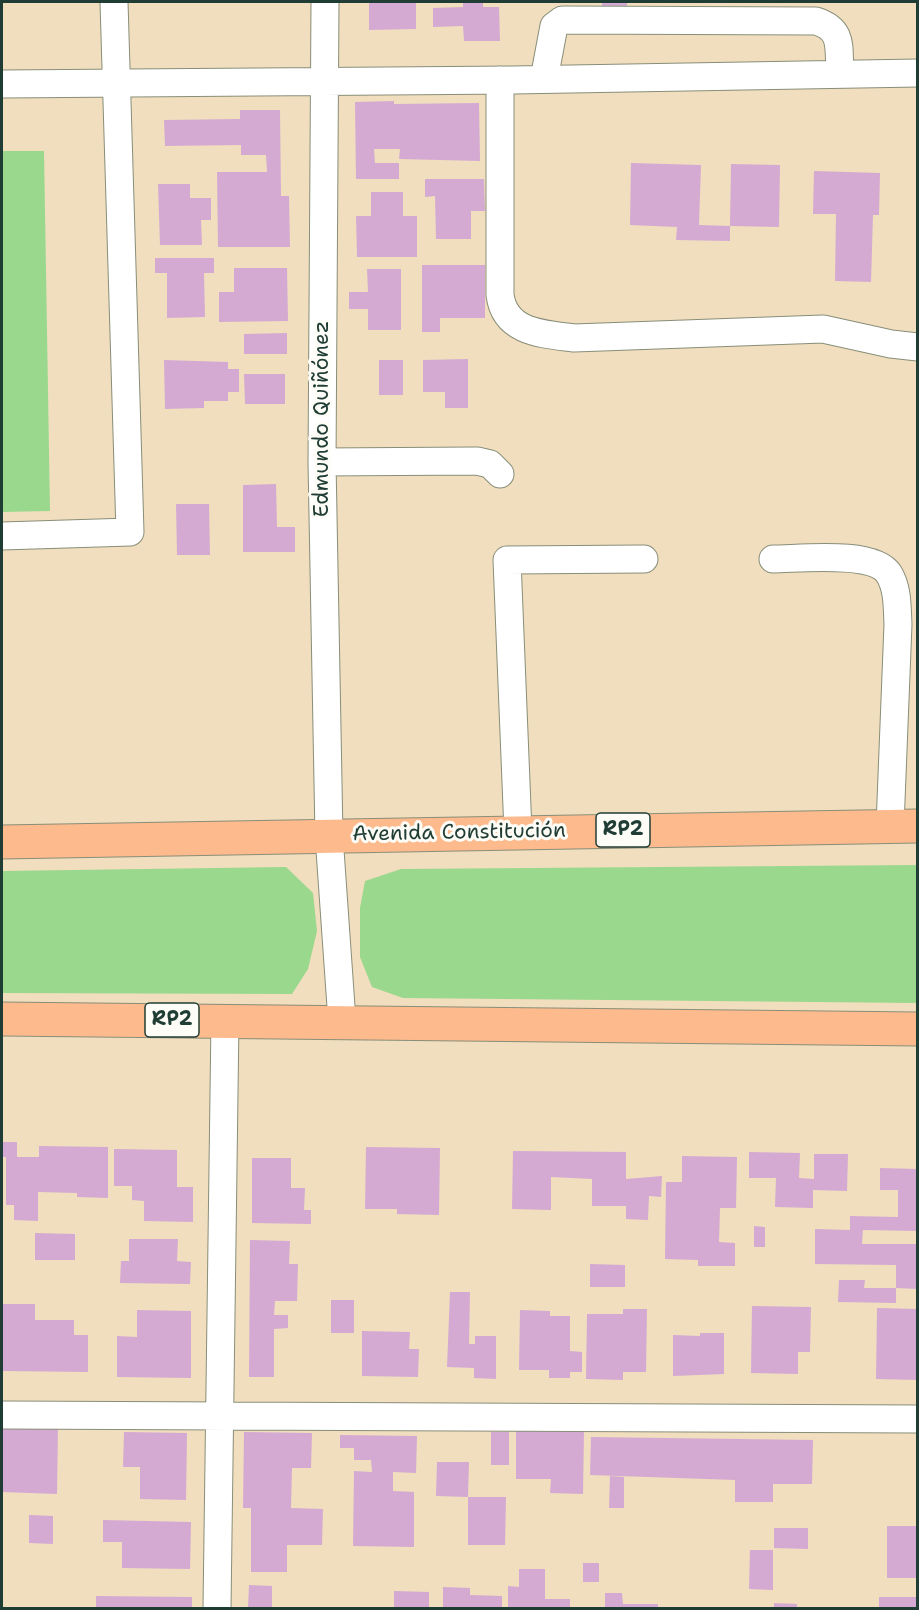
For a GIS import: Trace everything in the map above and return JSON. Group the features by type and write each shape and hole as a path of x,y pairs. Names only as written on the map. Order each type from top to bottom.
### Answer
{"main road":[{"name":"Avenida Constitución","path":"2,842 904,826"},
{"name":"RP2","path":"2,1019 918,1029"}],"street":[{"path":"2,536 130,532 114,2"},
{"name":"Edmundo Quiñónez","path":"325,2 322,462 329,836 342,1021"},
{"path":"544,80 554,26 562,20 816,21 831,26 837,36 840,72"},
{"path":"2,84 544,80 840,72 918,73"},
{"path":"500,80 500,295 502,310 512,321 539,334 574,338 823,328 891,344 918,347"},
{"path":"322,462 477,461 490,464 500,474"},
{"path":"773,559 858,559 875,564 888,573 897,598 904,826"},
{"path":"518,832 507,560 644,560"},
{"path":"218,1608 225,1020"},
{"path":"2,1415 918,1419"}],"green space":[{"path":"2,151 44,151 50,511 2,512"},
{"path":"917,865 917,1003 403,998 372,987 360,957 360,908 365,881 401,869"},
{"path":"286,867 313,893 317,931 308,969 292,994 2,993 2,871"}],"building":[{"path":"369,2 416,2 416,29 369,30"},
{"path":"463,2 483,2 483,7 499,7 500,41 464,41 463,26 433,27 433,8 463,7"},
{"path":"602,2 627,2 627,8 602,7"},
{"path":"394,101 394,104 479,103 480,161 399,159 400,149 374,149 375,163 399,163 399,179 356,179 355,102"},
{"path":"240,110 280,110 281,196 289,196 290,247 218,247 217,172 267,172 266,155 241,155 241,145 165,146 164,120 240,119"},
{"path":"631,163 701,165 699,225 730,226 730,241 676,240 677,227 630,225"},
{"path":"731,164 780,165 779,227 730,226"},
{"path":"814,171 880,173 879,215 873,215 871,282 835,281 836,214 813,214"},
{"path":"425,179 484,179 485,211 471,211 471,239 436,239 435,196 425,197"},
{"path":"158,184 190,184 190,198 211,198 211,220 201,220 202,245 160,245"},
{"path":"371,192 403,192 403,216 417,216 417,257 357,257 356,216 371,216"},
{"path":"155,258 214,258 214,273 204,273 205,317 167,318 167,273 155,273"},
{"path":"422,265 485,265 485,318 440,318 440,332 422,332"},
{"path":"234,268 287,268 288,321 219,322 219,292 234,292"},
{"path":"367,269 401,269 401,330 368,330 368,309 349,309 349,292 368,292"},
{"path":"287,333 287,354 244,354 244,334"},
{"path":"468,359 468,408 445,408 445,392 423,392 423,360"},
{"path":"164,360 228,362 228,369 239,369 239,392 228,392 228,401 204,401 204,408 165,409"},
{"path":"379,360 403,360 403,395 379,395"},
{"path":"244,374 285,374 285,404 245,404"},
{"path":"276,484 277,527 295,527 295,552 243,552 243,485"},
{"path":"176,504 209,504 210,555 177,555"},
{"path":"2,1142 17,1142 17,1157 39,1157 39,1146 108,1147 108,1198 77,1197 77,1193 38,1192 38,1221 14,1220 14,1205 6,1205 6,1157 2,1157"},
{"path":"366,1147 440,1148 439,1215 397,1214 397,1209 365,1209"},
{"path":"114,1149 177,1150 177,1187 193,1187 193,1222 144,1221 144,1201 132,1200 132,1186 114,1186"},
{"path":"513,1151 626,1152 626,1179 662,1176 661,1197 649,1196 648,1220 626,1219 626,1206 592,1206 592,1179 551,1177 551,1210 512,1209"},
{"path":"749,1152 800,1153 799,1178 814,1179 814,1154 848,1154 847,1191 813,1190 813,1208 775,1207 776,1178 749,1178"},
{"path":"682,1156 737,1157 736,1208 720,1208 719,1242 735,1243 735,1266 698,1266 698,1260 665,1259 666,1182 682,1182"},
{"path":"252,1158 291,1158 291,1188 305,1188 304,1210 311,1210 311,1224 252,1223"},
{"path":"880,1168 918,1169 918,1231 863,1230 862,1244 918,1244 918,1289 896,1288 896,1265 815,1264 815,1229 850,1230 850,1216 898,1217 898,1190 880,1190"},
{"path":"754,1226 765,1227 765,1247 754,1247"},
{"path":"35,1233 75,1234 75,1260 35,1260"},
{"path":"129,1239 178,1239 177,1261 191,1262 190,1284 120,1283 121,1261 129,1261"},
{"path":"250,1240 290,1241 289,1264 298,1264 297,1301 275,1301 274,1315 288,1315 288,1328 274,1329 274,1377 249,1377"},
{"path":"590,1264 625,1265 625,1287 590,1287"},
{"path":"839,1280 865,1280 864,1288 896,1288 896,1303 838,1302"},
{"path":"450,1292 470,1292 469,1344 475,1344 475,1336 496,1336 496,1379 474,1378 474,1368 447,1367"},
{"path":"331,1300 354,1300 354,1333 331,1333"},
{"path":"2,1304 35,1304 35,1320 74,1320 74,1335 88,1335 88,1372 2,1371"},
{"path":"752,1306 811,1307 810,1352 798,1352 798,1374 751,1373"},
{"path":"877,1308 918,1309 918,1380 876,1379"},
{"path":"623,1309 647,1309 646,1372 623,1372 623,1380 586,1379 587,1314 623,1314"},
{"path":"137,1310 191,1311 191,1378 117,1377 117,1336 137,1337"},
{"path":"520,1310 550,1311 550,1316 570,1316 570,1351 582,1352 582,1372 570,1372 570,1378 549,1378 549,1370 519,1370"},
{"path":"362,1331 410,1332 409,1349 419,1349 418,1377 362,1376"},
{"path":"700,1333 724,1333 724,1374 673,1376 673,1335 700,1336"},
{"path":"2,1426 58,1427 57,1494 2,1492"},
{"path":"516,1431 584,1432 583,1494 550,1493 551,1479 516,1479"},
{"path":"124,1432 187,1433 186,1500 140,1499 140,1467 123,1467"},
{"path":"244,1432 312,1433 311,1468 292,1468 291,1508 323,1509 322,1545 287,1545 287,1572 251,1572 251,1508 243,1508"},
{"path":"491,1432 509,1432 509,1465 491,1465"},
{"path":"340,1435 417,1436 416,1473 393,1472 393,1491 414,1492 414,1547 353,1546 354,1471 372,1472 371,1460 354,1460 354,1448 340,1448"},
{"path":"591,1437 813,1440 812,1484 773,1484 773,1502 735,1502 735,1480 590,1475"},
{"path":"437,1462 469,1462 468,1497 436,1496"},
{"path":"610,1476 624,1477 624,1508 609,1508"},
{"path":"468,1497 506,1497 505,1545 468,1545"},
{"path":"29,1515 53,1516 53,1544 29,1543"},
{"path":"103,1520 191,1522 190,1569 122,1568 122,1542 103,1542"},
{"path":"887,1526 918,1526 918,1578 887,1578"},
{"path":"774,1528 808,1528 808,1549 774,1548"},
{"path":"750,1550 773,1550 773,1590 749,1589"},
{"path":"583,1563 599,1563 599,1582 583,1582"},
{"path":"519,1569 545,1569 545,1599 570,1599 570,1608 508,1608 508,1586 519,1587"},
{"path":"249,1585 272,1586 272,1608 248,1608"},
{"path":"443,1587 470,1588 470,1595 502,1596 502,1608 443,1608"},
{"path":"394,1591 429,1592 429,1608 394,1608"},
{"path":"605,1593 622,1593 623,1604 658,1604 658,1608 605,1608"},
{"path":"96,1596 192,1597 192,1608 96,1608"},
{"path":"879,1597 917,1597 917,1608 879,1608"},
{"path":"774,1603 797,1604 797,1608 774,1608"}]}
